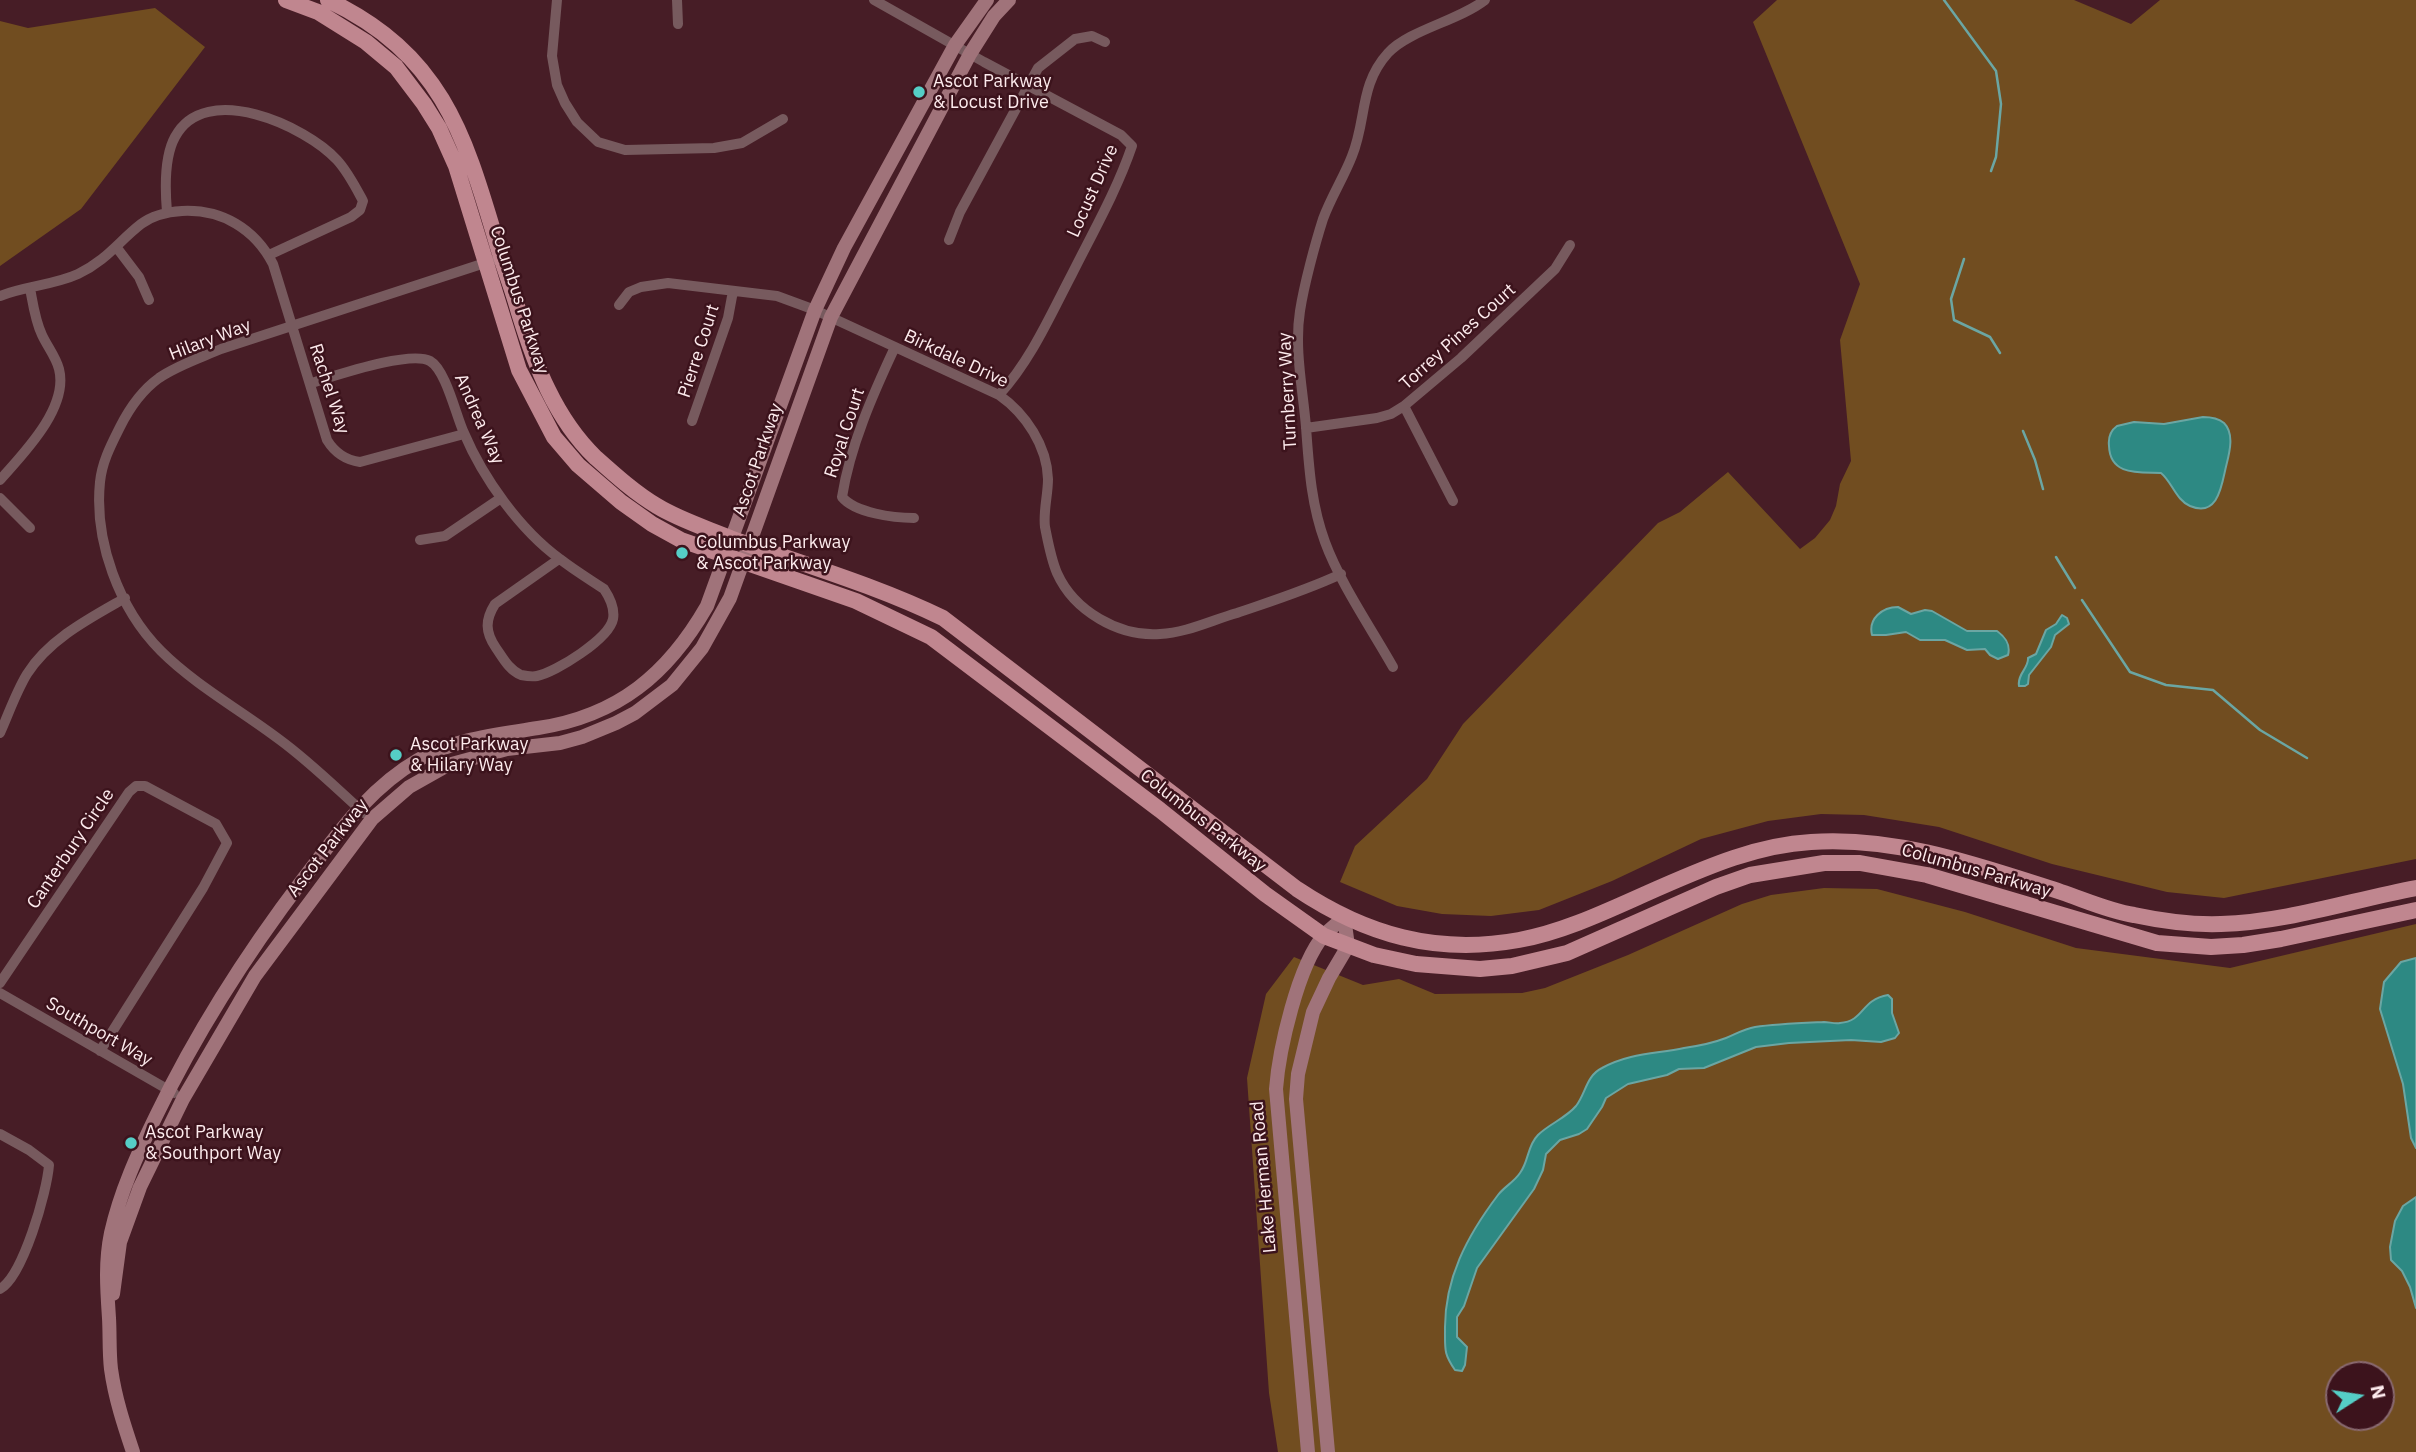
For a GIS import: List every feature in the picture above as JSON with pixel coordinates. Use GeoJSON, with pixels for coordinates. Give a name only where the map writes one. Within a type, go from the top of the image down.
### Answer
{"type":"FeatureCollection","features":[{"type":"Feature","properties":{"kind":"main road","name":"Columbus Parkway"},"geometry":{"type":"LineString","coordinates":[[286,0],[318,12],[366,42],[396,67],[424,104],[439,128],[456,166],[519,370],[554,437],[578,465],[621,502],[681,540],[856,601],[931,637],[1160,810],[1265,894],[1324,936],[1374,955],[1416,964],[1480,969],[1512,965],[1567,953],[1716,887],[1750,875],[1824,863],[1888,866],[1927,875],[2157,943],[2211,947],[2243,945],[2416,910]]}},
{"type":"Feature","properties":{"kind":"main road","name":"Columbus Parkway"},"geometry":{"type":"LineString","coordinates":[[328,0],[390,39],[418,65],[453,114],[478,176],[501,257],[542,379],[571,427],[594,455],[657,506],[698,526],[897,596],[943,618],[1297,889],[1344,918],[1365,927],[1426,942],[1460,945],[1519,940],[1576,923],[1749,852],[1809,842],[1882,843],[1930,853],[2131,915],[2193,924],[2270,918],[2416,888]]}},
{"type":"Feature","properties":{"kind":"main road","name":"Ascot Parkway"},"geometry":{"type":"LineString","coordinates":[[133,1452],[113,1380],[106,1274],[111,1233],[133,1166],[168,1090],[231,979],[358,807],[395,775],[442,748],[481,736],[566,723],[587,717],[624,699],[653,677],[690,636],[707,606],[726,557],[815,310],[845,248],[955,45],[987,0]]}},
{"type":"Feature","properties":{"kind":"main road","name":"Ascot Parkway"},"geometry":{"type":"LineString","coordinates":[[109,1320],[120,1242],[139,1187],[183,1099],[255,976],[372,819],[409,787],[448,765],[507,749],[560,743],[582,737],[635,713],[672,685],[702,648],[724,609],[743,561],[831,317],[970,54],[994,16],[1009,0]]}},
{"type":"Feature","properties":{"kind":"main road","name":"Lake Herman Road"},"geometry":{"type":"LineString","coordinates":[[1308,1452],[1276,1089],[1289,1018],[1305,973],[1324,936],[1344,918]]}},
{"type":"Feature","properties":{"kind":"main road"},"geometry":{"type":"LineString","coordinates":[[1328,1452],[1296,1100],[1298,1074],[1313,1012],[1348,946],[1344,918]]}},
{"type":"Feature","properties":{"kind":"street"},"geometry":{"type":"LineString","coordinates":[[557,0],[552,56],[557,85],[577,122],[598,142],[625,150],[715,148],[742,143],[783,119]]}},
{"type":"Feature","properties":{"kind":"street"},"geometry":{"type":"LineString","coordinates":[[677,0],[678,24]]}},
{"type":"Feature","properties":{"kind":"street","name":"Turnberry Way"},"geometry":{"type":"LineString","coordinates":[[1393,667],[1326,545],[1316,515],[1309,477],[1299,348],[1300,312],[1324,218],[1345,175],[1360,132],[1365,92],[1389,52],[1430,27],[1475,8],[1485,0]]}},
{"type":"Feature","properties":{"kind":"street","name":"Locust Drive"},"geometry":{"type":"LineString","coordinates":[[881,2],[970,54],[1121,135],[1132,146],[1108,202],[1037,342],[1016,377],[999,395]]}},
{"type":"Feature","properties":{"kind":"street"},"geometry":{"type":"LineString","coordinates":[[949,240],[960,212],[1038,68],[1074,39],[1092,36],[1105,42]]}},
{"type":"Feature","properties":{"kind":"street"},"geometry":{"type":"LineString","coordinates":[[0,296],[76,275],[117,248],[141,223],[167,212],[191,211],[223,216],[248,231],[269,255],[351,217],[360,210],[363,201],[351,178],[322,146],[284,124],[263,116],[225,110],[211,111],[186,124],[175,136],[169,156],[167,212]]}},
{"type":"Feature","properties":{"kind":"street","name":"Torrey Pines Court"},"geometry":{"type":"LineString","coordinates":[[1306,428],[1377,418],[1404,406],[1461,358],[1555,269],[1570,245]]}},
{"type":"Feature","properties":{"kind":"street"},"geometry":{"type":"LineString","coordinates":[[117,248],[145,287],[149,300]]}},
{"type":"Feature","properties":{"kind":"street","name":"Rachel Way"},"geometry":{"type":"LineString","coordinates":[[269,255],[281,283],[327,440],[337,453],[351,461],[360,462],[464,434]]}},
{"type":"Feature","properties":{"kind":"street","name":"Hilary Way"},"geometry":{"type":"LineString","coordinates":[[372,819],[283,742],[161,651],[145,632],[125,598],[109,562],[102,536],[100,480],[106,457],[128,412],[138,398],[158,379],[183,365],[221,349],[501,257]]}},
{"type":"Feature","properties":{"kind":"street","name":"Birkdale Drive"},"geometry":{"type":"LineString","coordinates":[[619,305],[629,292],[654,284],[668,283],[777,296],[831,317],[999,395],[1022,414],[1043,452],[1048,479],[1044,523],[1058,575],[1071,595],[1108,625],[1144,635],[1163,634],[1310,589],[1341,574]]}},
{"type":"Feature","properties":{"kind":"street"},"geometry":{"type":"LineString","coordinates":[[0,481],[35,440],[47,421],[60,383],[58,364],[37,321],[30,288]]}},
{"type":"Feature","properties":{"kind":"street","name":"Pierre Court"},"geometry":{"type":"LineString","coordinates":[[692,421],[726,324],[733,291]]}},
{"type":"Feature","properties":{"kind":"street","name":"Royal Court"},"geometry":{"type":"LineString","coordinates":[[895,347],[873,394],[842,497],[846,503],[881,515],[914,518]]}},
{"type":"Feature","properties":{"kind":"street","name":"Andrea Way"},"geometry":{"type":"LineString","coordinates":[[311,383],[396,360],[415,358],[430,361],[440,372],[464,434],[501,498],[537,539],[559,559],[604,589],[612,605],[613,620],[603,636],[556,668],[533,677],[522,675],[510,668],[489,638],[486,630],[489,613],[495,604],[559,559]]}},
{"type":"Feature","properties":{"kind":"street"},"geometry":{"type":"LineString","coordinates":[[1404,406],[1453,501]]}},
{"type":"Feature","properties":{"kind":"street"},"geometry":{"type":"LineString","coordinates":[[0,498],[30,528]]}},
{"type":"Feature","properties":{"kind":"street"},"geometry":{"type":"LineString","coordinates":[[420,540],[445,536],[501,498]]}},
{"type":"Feature","properties":{"kind":"street"},"geometry":{"type":"LineString","coordinates":[[0,733],[18,692],[35,663],[51,646],[80,624],[125,598]]}},
{"type":"Feature","properties":{"kind":"street","name":"Canterbury Circle"},"geometry":{"type":"LineString","coordinates":[[0,983],[129,792],[136,786],[145,786],[216,824],[227,843],[203,888],[100,1051]]}},
{"type":"Feature","properties":{"kind":"street","name":"Southport Way"},"geometry":{"type":"LineString","coordinates":[[0,993],[183,1099]]}},
{"type":"Feature","properties":{"kind":"street"},"geometry":{"type":"LineString","coordinates":[[0,1134],[49,1165],[27,1247],[19,1267],[7,1285],[0,1289]]}},
{"type":"Feature","properties":{"kind":"shaded area"},"geometry":{"type":"Polygon","coordinates":[[[1777,0],[2074,0],[2131,24],[2160,0],[2416,0],[2416,859],[2224,898],[2167,892],[2052,864],[1939,827],[1864,815],[1821,814],[1768,821],[1701,839],[1612,881],[1539,910],[1491,916],[1442,914],[1397,906],[1340,882],[1355,846],[1427,779],[1463,724],[1658,523],[1680,512],[1728,472],[1800,549],[1815,538],[1830,520],[1840,484],[1851,461],[1840,340],[1860,284],[1753,22],[1777,0]]]}},
{"type":"Feature","properties":{"kind":"shaded area"},"geometry":{"type":"Polygon","coordinates":[[[155,8],[205,47],[81,209],[0,266],[0,21],[28,28],[155,8]]]}},
{"type":"Feature","properties":{"kind":"shaded area"},"geometry":{"type":"Polygon","coordinates":[[[1824,888],[1877,889],[1965,912],[2076,948],[2230,968],[2416,924],[2416,1452],[1278,1452],[1269,1393],[1247,1078],[1266,994],[1294,957],[1363,985],[1399,979],[1435,994],[1522,993],[1545,988],[1628,955],[1742,904],[1771,895],[1824,888]]]}},
{"type":"Feature","properties":{"kind":"water"},"geometry":{"type":"Polygon","coordinates":[[[2203,417],[2224,423],[2230,434],[2222,486],[2216,500],[2206,508],[2185,503],[2161,473],[2135,472],[2114,463],[2109,437],[2117,426],[2134,422],[2164,424],[2203,417]]]}},
{"type":"Feature","properties":{"kind":"water"},"geometry":{"type":"Polygon","coordinates":[[[1898,607],[1911,614],[1932,611],[1967,631],[1997,631],[2007,641],[2008,655],[1998,659],[1985,649],[1967,650],[1945,640],[1920,640],[1906,632],[1872,635],[1874,619],[1887,609],[1898,607]]]}},
{"type":"Feature","properties":{"kind":"water"},"geometry":{"type":"Polygon","coordinates":[[[2062,615],[2067,618],[2069,624],[2055,635],[2051,647],[2029,675],[2028,684],[2019,686],[2028,658],[2036,654],[2046,630],[2056,624],[2062,615]]]}},
{"type":"Feature","properties":{"kind":"water"},"geometry":{"type":"Polygon","coordinates":[[[2416,958],[2416,1148],[2411,1138],[2403,1084],[2380,1009],[2384,982],[2401,962],[2416,958]]]}},
{"type":"Feature","properties":{"kind":"water"},"geometry":{"type":"Polygon","coordinates":[[[1888,995],[1892,999],[1892,1013],[1899,1033],[1895,1038],[1881,1042],[1851,1040],[1756,1047],[1704,1068],[1679,1069],[1667,1075],[1628,1084],[1606,1098],[1587,1129],[1560,1140],[1546,1154],[1543,1170],[1534,1189],[1477,1268],[1464,1306],[1457,1317],[1457,1337],[1467,1347],[1462,1371],[1455,1370],[1446,1352],[1446,1312],[1453,1276],[1467,1242],[1498,1195],[1520,1173],[1534,1139],[1576,1106],[1589,1080],[1597,1071],[1623,1059],[1711,1043],[1755,1027],[1848,1021],[1859,1015],[1872,1001],[1888,995]]]}},
{"type":"Feature","properties":{"kind":"water"},"geometry":{"type":"Polygon","coordinates":[[[2416,1197],[2416,1308],[2402,1271],[2391,1260],[2390,1247],[2395,1221],[2403,1206],[2416,1197]]]}},
{"type":"Feature","properties":{"kind":"waterway"},"geometry":{"type":"LineString","coordinates":[[1944,0],[1996,71],[2001,104],[1996,157],[1991,171]]}},
{"type":"Feature","properties":{"kind":"waterway"},"geometry":{"type":"LineString","coordinates":[[1964,259],[1951,299],[1954,320],[1990,337],[2000,353]]}},
{"type":"Feature","properties":{"kind":"waterway"},"geometry":{"type":"LineString","coordinates":[[2023,431],[2043,489]]}},
{"type":"Feature","properties":{"kind":"waterway"},"geometry":{"type":"LineString","coordinates":[[2056,557],[2075,588]]}},
{"type":"Feature","properties":{"kind":"waterway"},"geometry":{"type":"LineString","coordinates":[[2082,600],[2130,672],[2166,685],[2213,690],[2260,730],[2307,758]]}},
{"type":"Feature","properties":{"kind":"place","name":"Ascot Parkway & Locust Drive"},"geometry":{"type":"Point","coordinates":[919,92]}},
{"type":"Feature","properties":{"kind":"place","name":"Columbus Parkway & Ascot Parkway"},"geometry":{"type":"Point","coordinates":[682,553]}},
{"type":"Feature","properties":{"kind":"place","name":"Ascot Parkway & Hilary Way"},"geometry":{"type":"Point","coordinates":[396,755]}},
{"type":"Feature","properties":{"kind":"place","name":"Ascot Parkway & Southport Way"},"geometry":{"type":"Point","coordinates":[131,1143]}}]}
